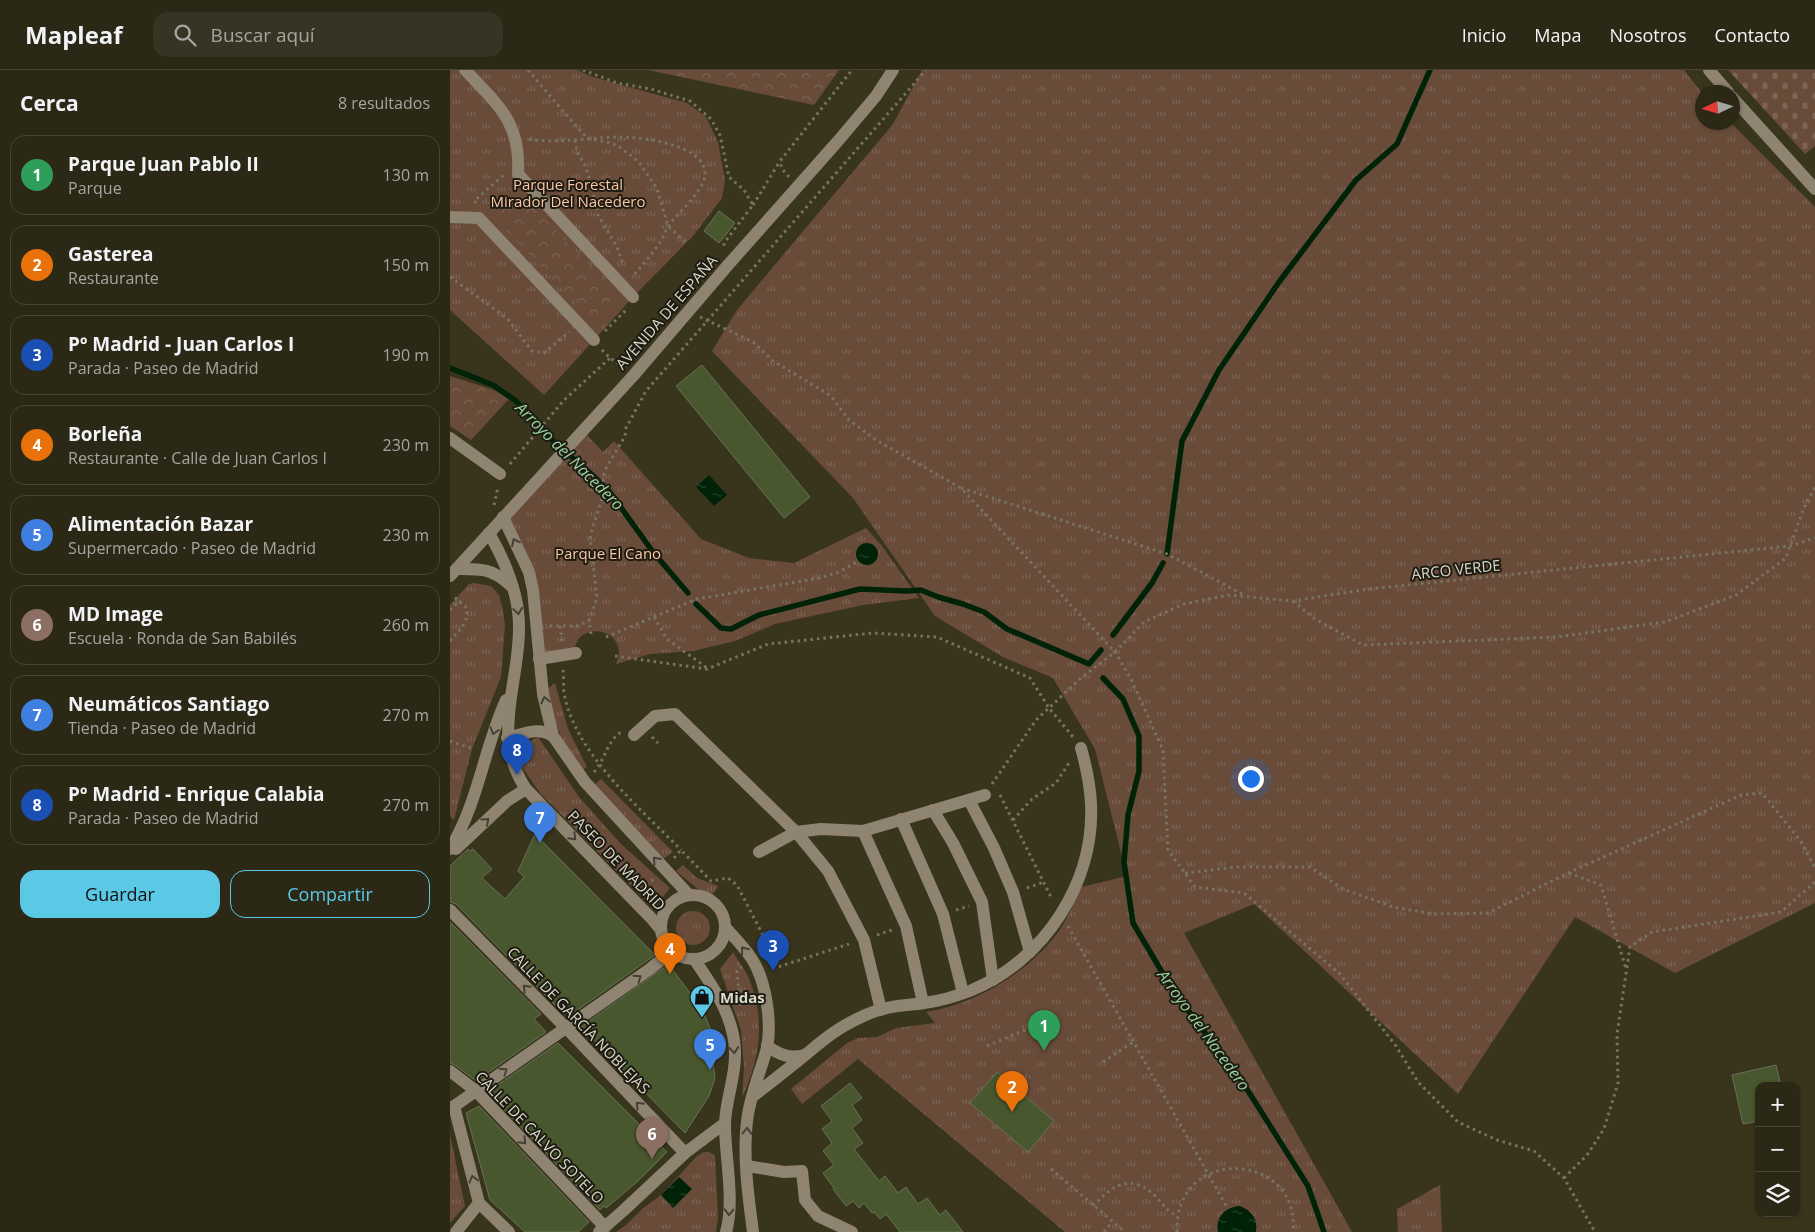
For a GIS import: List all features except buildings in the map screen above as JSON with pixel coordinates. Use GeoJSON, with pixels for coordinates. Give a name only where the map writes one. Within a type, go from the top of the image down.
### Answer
{"type":"FeatureCollection","features":[{"type":"Feature","properties":{"kind":"street"},"geometry":{"type":"LineString","coordinates":[[465,70],[504,111],[516,137],[519,174],[631,302]]}},
{"type":"Feature","properties":{"kind":"street","name":"AVENIDA DE ESPAÑA"},"geometry":{"type":"LineString","coordinates":[[453,573],[571,443],[630,372],[689,310],[838,141],[876,96],[893,70]]}},
{"type":"Feature","properties":{"kind":"street"},"geometry":{"type":"LineString","coordinates":[[876,96],[901,70]]}},
{"type":"Feature","properties":{"kind":"street"},"geometry":{"type":"LineString","coordinates":[[1709,70],[1722,85]]}},
{"type":"Feature","properties":{"kind":"street"},"geometry":{"type":"LineString","coordinates":[[1740,106],[1815,189]]}},
{"type":"Feature","properties":{"kind":"street"},"geometry":{"type":"LineString","coordinates":[[450,217],[479,218],[578,324],[598,337]]}},
{"type":"Feature","properties":{"kind":"street"},"geometry":{"type":"LineString","coordinates":[[450,438],[500,474]]}},
{"type":"Feature","properties":{"kind":"street","name":"PASEO DE MADRID"},"geometry":{"type":"LineString","coordinates":[[503,518],[529,572],[533,590],[543,694],[554,736],[585,782],[689,895]]}},
{"type":"Feature","properties":{"kind":"street","name":"PASEO DE MADRID"},"geometry":{"type":"LineString","coordinates":[[489,533],[508,573],[520,625],[507,738],[516,774],[526,789],[661,930]]}},
{"type":"Feature","properties":{"kind":"street","name":"AVENIDA DE ESPAÑA"},"geometry":{"type":"LineString","coordinates":[[453,573],[478,569],[492,571],[501,576],[512,587]]}},
{"type":"Feature","properties":{"kind":"street"},"geometry":{"type":"LineString","coordinates":[[539,659],[576,653]]}},
{"type":"Feature","properties":{"kind":"street"},"geometry":{"type":"LineString","coordinates":[[450,850],[458,836],[473,799],[498,719],[513,686]]}},
{"type":"Feature","properties":{"kind":"street"},"geometry":{"type":"LineString","coordinates":[[638,731],[655,716],[675,714],[796,832],[828,871],[864,940],[881,1010]]}},
{"type":"Feature","properties":{"kind":"street"},"geometry":{"type":"LineString","coordinates":[[507,738],[537,730],[554,736]]}},
{"type":"Feature","properties":{"kind":"street"},"geometry":{"type":"LineString","coordinates":[[752,1097],[828,1035],[853,1021],[881,1010],[923,1004],[963,993],[993,980],[1013,967],[1030,952],[1060,916],[1074,890],[1084,862],[1090,834],[1091,805],[1088,776],[1082,751]]}},
{"type":"Feature","properties":{"kind":"street"},"geometry":{"type":"LineString","coordinates":[[450,854],[507,801],[526,789]]}},
{"type":"Feature","properties":{"kind":"street"},"geometry":{"type":"LineString","coordinates":[[760,852],[796,832],[821,829],[863,831],[985,795]]}},
{"type":"Feature","properties":{"kind":"street"},"geometry":{"type":"LineString","coordinates":[[968,800],[994,848],[1013,892],[1030,952]]}},
{"type":"Feature","properties":{"kind":"street"},"geometry":{"type":"LineString","coordinates":[[934,810],[953,842],[982,902],[993,980]]}},
{"type":"Feature","properties":{"kind":"street"},"geometry":{"type":"LineString","coordinates":[[901,819],[943,914],[963,993]]}},
{"type":"Feature","properties":{"kind":"street"},"geometry":{"type":"LineString","coordinates":[[863,831],[906,926],[923,1004]]}},
{"type":"Feature","properties":{"kind":"street"},"geometry":{"type":"LineString","coordinates":[[689,895],[700,895],[713,902],[723,915],[725,927],[723,939],[716,949],[706,956],[694,959],[682,957],[672,951],[664,942],[661,930],[662,918],[668,906],[678,898],[689,895]]}},
{"type":"Feature","properties":{"kind":"street","name":"CALLE DE GARCÍA NOBLEJAS"},"geometry":{"type":"LineString","coordinates":[[450,910],[566,1028],[684,1153]]}},
{"type":"Feature","properties":{"kind":"street"},"geometry":{"type":"LineString","coordinates":[[725,927],[752,960],[759,976],[767,1005],[767,1046],[748,1114],[746,1166],[753,1232]]}},
{"type":"Feature","properties":{"kind":"street"},"geometry":{"type":"LineString","coordinates":[[509,1232],[479,1203],[452,1108],[650,970],[672,951]]}},
{"type":"Feature","properties":{"kind":"street"},"geometry":{"type":"LineString","coordinates":[[694,959],[717,992],[727,1016],[735,1056],[725,1123],[729,1203],[726,1232]]}},
{"type":"Feature","properties":{"kind":"street"},"geometry":{"type":"LineString","coordinates":[[767,1046],[784,1056],[795,1058],[805,1055]]}},
{"type":"Feature","properties":{"kind":"street","name":"CALLE DE CALVO SOTELO"},"geometry":{"type":"LineString","coordinates":[[450,1071],[476,1091],[602,1230]]}},
{"type":"Feature","properties":{"kind":"street"},"geometry":{"type":"LineString","coordinates":[[602,1230],[684,1153],[725,1123]]}},
{"type":"Feature","properties":{"kind":"street"},"geometry":{"type":"LineString","coordinates":[[746,1166],[784,1172],[802,1171],[805,1200],[818,1216],[852,1232]]}},
{"type":"Feature","properties":{"kind":"street"},"geometry":{"type":"LineString","coordinates":[[456,1232],[479,1203]]}},
{"type":"Feature","properties":{"kind":"path"},"geometry":{"type":"LineString","coordinates":[[528,70],[587,138],[611,143],[639,162],[657,189],[668,226],[686,243]]}},
{"type":"Feature","properties":{"kind":"path"},"geometry":{"type":"LineString","coordinates":[[583,70],[617,83],[651,89],[690,101],[711,119],[720,135],[729,177],[744,190],[753,205]]}},
{"type":"Feature","properties":{"kind":"path"},"geometry":{"type":"LineString","coordinates":[[724,254],[724,243],[753,205],[780,162],[852,70]]}},
{"type":"Feature","properties":{"kind":"path"},"geometry":{"type":"LineString","coordinates":[[591,634],[589,621],[597,598],[590,536],[602,502],[604,472],[625,436],[626,428],[646,391],[926,70]]}},
{"type":"Feature","properties":{"kind":"path"},"geometry":{"type":"LineString","coordinates":[[516,137],[549,141],[587,138],[630,138],[657,142],[689,151],[701,160],[705,174],[700,187],[668,226],[655,249],[633,276]]}},
{"type":"Feature","properties":{"kind":"path"},"geometry":{"type":"LineString","coordinates":[[575,140],[577,152],[585,165],[591,184],[598,215],[617,247],[623,266]]}},
{"type":"Feature","properties":{"kind":"path"},"geometry":{"type":"LineString","coordinates":[[780,162],[782,169],[798,186]]}},
{"type":"Feature","properties":{"kind":"path"},"geometry":{"type":"LineString","coordinates":[[479,218],[478,206],[474,201],[505,174],[504,166]]}},
{"type":"Feature","properties":{"kind":"path"},"geometry":{"type":"LineString","coordinates":[[625,273],[633,276],[638,282]]}},
{"type":"Feature","properties":{"kind":"path"},"geometry":{"type":"LineString","coordinates":[[450,277],[507,318],[532,352],[544,353],[578,324]]}},
{"type":"Feature","properties":{"kind":"path"},"geometry":{"type":"LineString","coordinates":[[598,337],[631,302]]}},
{"type":"Feature","properties":{"kind":"path"},"geometry":{"type":"LineString","coordinates":[[689,310],[706,322],[753,342],[773,362],[831,396],[849,420],[876,440],[961,488],[1167,554],[1247,597]]}},
{"type":"Feature","properties":{"kind":"path"},"geometry":{"type":"LineString","coordinates":[[610,358],[630,372]]}},
{"type":"Feature","properties":{"kind":"path"},"geometry":{"type":"LineString","coordinates":[[610,358],[630,372]]}},
{"type":"Feature","properties":{"kind":"path"},"geometry":{"type":"LineString","coordinates":[[516,457],[564,400],[610,358]]}},
{"type":"Feature","properties":{"kind":"path"},"geometry":{"type":"LineString","coordinates":[[1292,601],[1315,619],[1363,645],[1557,636],[1665,622],[1736,595],[1786,558],[1815,487]]}},
{"type":"Feature","properties":{"kind":"path"},"geometry":{"type":"LineString","coordinates":[[961,488],[1115,652],[1131,679],[1163,750],[1168,850],[1194,887],[1244,893],[1340,974],[1396,1046],[1418,1082],[1458,1122],[1497,1140],[1534,1151],[1564,1178],[1595,1232]]}},
{"type":"Feature","properties":{"kind":"path","name":"ARCO VERDE"},"geometry":{"type":"LineString","coordinates":[[985,795],[1036,720],[1048,708],[1081,678],[1115,652],[1144,622],[1184,604],[1228,595],[1292,601],[1368,589],[1790,546],[1815,538]]}},
{"type":"Feature","properties":{"kind":"path"},"geometry":{"type":"LineString","coordinates":[[606,637],[697,599],[820,578],[839,572],[858,561]]}},
{"type":"Feature","properties":{"kind":"path"},"geometry":{"type":"LineString","coordinates":[[450,640],[468,618],[467,608],[453,596]]}},
{"type":"Feature","properties":{"kind":"path"},"geometry":{"type":"LineString","coordinates":[[450,610],[459,601]]}},
{"type":"Feature","properties":{"kind":"path"},"geometry":{"type":"LineString","coordinates":[[654,617],[667,639],[707,669]]}},
{"type":"Feature","properties":{"kind":"path"},"geometry":{"type":"LineString","coordinates":[[560,626],[564,693],[574,724],[599,766],[711,881],[728,878],[737,885],[770,952]]}},
{"type":"Feature","properties":{"kind":"path"},"geometry":{"type":"LineString","coordinates":[[615,656],[707,669],[768,644],[873,633],[937,637],[1030,678],[1048,708],[1082,751],[1070,761],[1056,782],[1032,799],[1013,820]]}},
{"type":"Feature","properties":{"kind":"path"},"geometry":{"type":"LineString","coordinates":[[585,782],[599,766],[612,740],[618,734],[636,724],[638,731],[658,743]]}},
{"type":"Feature","properties":{"kind":"path"},"geometry":{"type":"LineString","coordinates":[[450,742],[477,750]]}},
{"type":"Feature","properties":{"kind":"path"},"geometry":{"type":"LineString","coordinates":[[994,782],[1060,916],[1074,935],[1228,1209]]}},
{"type":"Feature","properties":{"kind":"path"},"geometry":{"type":"LineString","coordinates":[[1185,873],[1237,867],[1310,867],[1343,889],[1393,907],[1433,914],[1488,913],[1568,873],[1741,795],[1762,793],[1800,840],[1815,868]]}},
{"type":"Feature","properties":{"kind":"path"},"geometry":{"type":"LineString","coordinates":[[633,899],[665,870],[681,850]]}},
{"type":"Feature","properties":{"kind":"path"},"geometry":{"type":"LineString","coordinates":[[1568,873],[1602,885],[1627,972]]}},
{"type":"Feature","properties":{"kind":"path"},"geometry":{"type":"LineString","coordinates":[[1564,1178],[1587,1155],[1604,1129],[1618,1083],[1617,1034],[1630,947],[1652,932],[1781,912],[1815,882]]}},
{"type":"Feature","properties":{"kind":"path"},"geometry":{"type":"LineString","coordinates":[[987,1046],[1037,1025]]}},
{"type":"Feature","properties":{"kind":"path"},"geometry":{"type":"LineString","coordinates":[[1103,1062],[1133,1042]]}},
{"type":"Feature","properties":{"kind":"path"},"geometry":{"type":"LineString","coordinates":[[1177,1232],[1177,1216],[1187,1192],[1196,1182],[1208,1174],[1220,1169],[1234,1167],[1248,1168],[1260,1173],[1272,1180],[1282,1190],[1292,1216],[1293,1232]]}},
{"type":"Feature","properties":{"kind":"path"},"geometry":{"type":"LineString","coordinates":[[1051,1169],[1124,1232]]}},
{"type":"Feature","properties":{"kind":"path"},"geometry":{"type":"LineString","coordinates":[[1094,1206],[1117,1185],[1132,1183],[1145,1188],[1158,1198],[1166,1210],[1177,1216]]}},
{"type":"Feature","properties":{"kind":"path"},"geometry":{"type":"LineString","coordinates":[[1104,1232],[1112,1222]]}},
{"type":"Feature","properties":{"kind":"green space","name":"Parque Forestal Mirador Del Nacedero"},"geometry":{"type":"Polygon","coordinates":[[[450,70],[577,70],[593,77],[687,103],[706,117],[718,142],[725,180],[722,198],[693,236],[633,297],[544,395],[450,310],[450,70]]]}},
{"type":"Feature","properties":{"kind":"green space"},"geometry":{"type":"Polygon","coordinates":[[[648,70],[839,70],[814,105],[648,70]]]}},
{"type":"Feature","properties":{"kind":"green space"},"geometry":{"type":"Polygon","coordinates":[[[922,70],[1684,70],[1696,85],[1695,130],[1738,130],[1815,207],[1815,903],[1675,973],[1575,917],[1458,1094],[1254,904],[1184,933],[1352,1232],[1065,1232],[858,1059],[802,1104],[791,1089],[847,1043],[858,1038],[877,1037],[896,1028],[935,1023],[926,1012],[964,1002],[983,993],[1019,971],[1035,958],[1061,928],[1082,887],[1127,876],[1095,749],[1053,678],[1003,657],[935,616],[853,498],[712,351],[737,310],[893,124],[922,70]]]}},
{"type":"Feature","properties":{"kind":"green space"},"geometry":{"type":"Polygon","coordinates":[[[1728,70],[1815,70],[1815,146],[1805,154],[1728,70]]]}},
{"type":"Feature","properties":{"kind":"green space"},"geometry":{"type":"Polygon","coordinates":[[[511,185],[622,299],[597,325],[486,210],[511,185]]]}},
{"type":"Feature","properties":{"kind":"green space"},"geometry":{"type":"Polygon","coordinates":[[[450,376],[494,390],[509,399],[471,440],[450,426],[450,376]]]}},
{"type":"Feature","properties":{"kind":"green space","name":"Parque El Cano"},"geometry":{"type":"Polygon","coordinates":[[[585,433],[603,452],[614,441],[701,539],[749,558],[794,563],[866,528],[882,546],[919,598],[863,605],[775,624],[735,641],[693,651],[650,654],[616,664],[619,653],[615,640],[605,633],[598,632],[586,633],[580,637],[573,652],[542,656],[537,588],[508,518],[585,433]]]}},
{"type":"Feature","properties":{"kind":"green space"},"geometry":{"type":"Polygon","coordinates":[[[469,584],[491,586],[499,595],[505,625],[501,677],[472,749],[454,820],[450,816],[450,605],[469,584]]]}},
{"type":"Feature","properties":{"kind":"green space"},"geometry":{"type":"Polygon","coordinates":[[[555,683],[568,729],[587,767],[581,771],[561,737],[556,724],[547,689],[555,683]]]}},
{"type":"Feature","properties":{"kind":"green space"},"geometry":{"type":"Polygon","coordinates":[[[538,737],[579,797],[621,844],[670,888],[654,909],[540,793],[522,767],[519,748],[538,737]]]}},
{"type":"Feature","properties":{"kind":"green space"},"geometry":{"type":"Polygon","coordinates":[[[450,752],[457,754],[450,780],[450,752]]]}},
{"type":"Feature","properties":{"kind":"green space"},"geometry":{"type":"Polygon","coordinates":[[[601,779],[673,852],[663,859],[594,785],[601,779]]]}},
{"type":"Feature","properties":{"kind":"green space"},"geometry":{"type":"Polygon","coordinates":[[[683,865],[697,878],[718,886],[713,894],[698,889],[676,871],[683,865]]]}},
{"type":"Feature","properties":{"kind":"green space"},"geometry":{"type":"Polygon","coordinates":[[[693,911],[700,912],[705,916],[709,921],[709,935],[705,940],[700,944],[693,945],[686,944],[681,940],[677,935],[676,928],[677,921],[681,916],[686,912],[693,911]]]}},
{"type":"Feature","properties":{"kind":"green space"},"geometry":{"type":"Polygon","coordinates":[[[733,952],[749,979],[758,1009],[759,1024],[757,1054],[742,1098],[744,1067],[741,1030],[720,969],[733,952]]]}},
{"type":"Feature","properties":{"kind":"green space"},"geometry":{"type":"Polygon","coordinates":[[[450,1135],[465,1206],[450,1223],[450,1135]]]}},
{"type":"Feature","properties":{"kind":"green space"},"geometry":{"type":"Polygon","coordinates":[[[704,1152],[715,1155],[718,1217],[716,1232],[616,1232],[661,1195],[697,1156],[704,1152]]]}},
{"type":"Feature","properties":{"kind":"green space"},"geometry":{"type":"Polygon","coordinates":[[[1440,1185],[1442,1232],[1398,1232],[1397,1209],[1440,1185]]]}},
{"type":"Feature","properties":{"kind":"water"},"geometry":{"type":"Polygon","coordinates":[[[709,475],[727,495],[714,506],[696,487],[709,475]]]}},
{"type":"Feature","properties":{"kind":"water"},"geometry":{"type":"Polygon","coordinates":[[[867,543],[875,546],[878,554],[875,562],[867,565],[859,562],[856,554],[859,546],[867,543]]]}},
{"type":"Feature","properties":{"kind":"water"},"geometry":{"type":"Polygon","coordinates":[[[679,1177],[692,1189],[673,1208],[661,1195],[679,1177]]]}},
{"type":"Feature","properties":{"kind":"water"},"geometry":{"type":"Polygon","coordinates":[[[1240,1206],[1248,1210],[1255,1219],[1256,1232],[1218,1232],[1218,1222],[1222,1214],[1230,1208],[1240,1206]]]}},
{"type":"Feature","properties":{"kind":"waterway"},"geometry":{"type":"LineString","coordinates":[[1167,554],[1182,441],[1219,370],[1279,282],[1356,180],[1397,144],[1430,70]]}},
{"type":"Feature","properties":{"kind":"waterway","name":"Arroyo del Nacedero"},"geometry":{"type":"LineString","coordinates":[[450,368],[493,385],[516,401],[553,441],[609,491],[653,552],[688,593]]}},
{"type":"Feature","properties":{"kind":"waterway"},"geometry":{"type":"LineString","coordinates":[[1113,635],[1152,583],[1163,563]]}},
{"type":"Feature","properties":{"kind":"waterway","name":"Arroyo del Nacedero"},"geometry":{"type":"LineString","coordinates":[[696,604],[721,628],[731,629],[759,615],[860,589],[921,590],[984,612],[1007,629],[1089,664],[1101,650]]}},
{"type":"Feature","properties":{"kind":"waterway","name":"Arroyo del Nacedero"},"geometry":{"type":"LineString","coordinates":[[1103,678],[1123,699],[1139,736],[1139,771],[1128,815],[1124,862],[1133,923],[1172,989],[1245,1086],[1308,1186],[1324,1232]]}},
{"type":"Feature","properties":{"kind":"place","name":"Pº Madrid - Enrique Calabia"},"geometry":{"type":"Point","coordinates":[517,775]}},
{"type":"Feature","properties":{"kind":"place","name":"Neumáticos Santiago"},"geometry":{"type":"Point","coordinates":[540,843]}},
{"type":"Feature","properties":{"kind":"place","name":"Pº Madrid - Juan Carlos I"},"geometry":{"type":"Point","coordinates":[773,971]}},
{"type":"Feature","properties":{"kind":"place","name":"Borleña"},"geometry":{"type":"Point","coordinates":[670,974]}},
{"type":"Feature","properties":{"kind":"place","name":"Midas"},"geometry":{"type":"Point","coordinates":[702,1018]}},
{"type":"Feature","properties":{"kind":"place","name":"Parque Juan Pablo II"},"geometry":{"type":"Point","coordinates":[1044,1051]}},
{"type":"Feature","properties":{"kind":"place","name":"Alimentación Bazar"},"geometry":{"type":"Point","coordinates":[710,1070]}},
{"type":"Feature","properties":{"kind":"place","name":"Gasterea"},"geometry":{"type":"Point","coordinates":[1012,1112]}},
{"type":"Feature","properties":{"kind":"place","name":"MD Image"},"geometry":{"type":"Point","coordinates":[652,1159]}}]}
